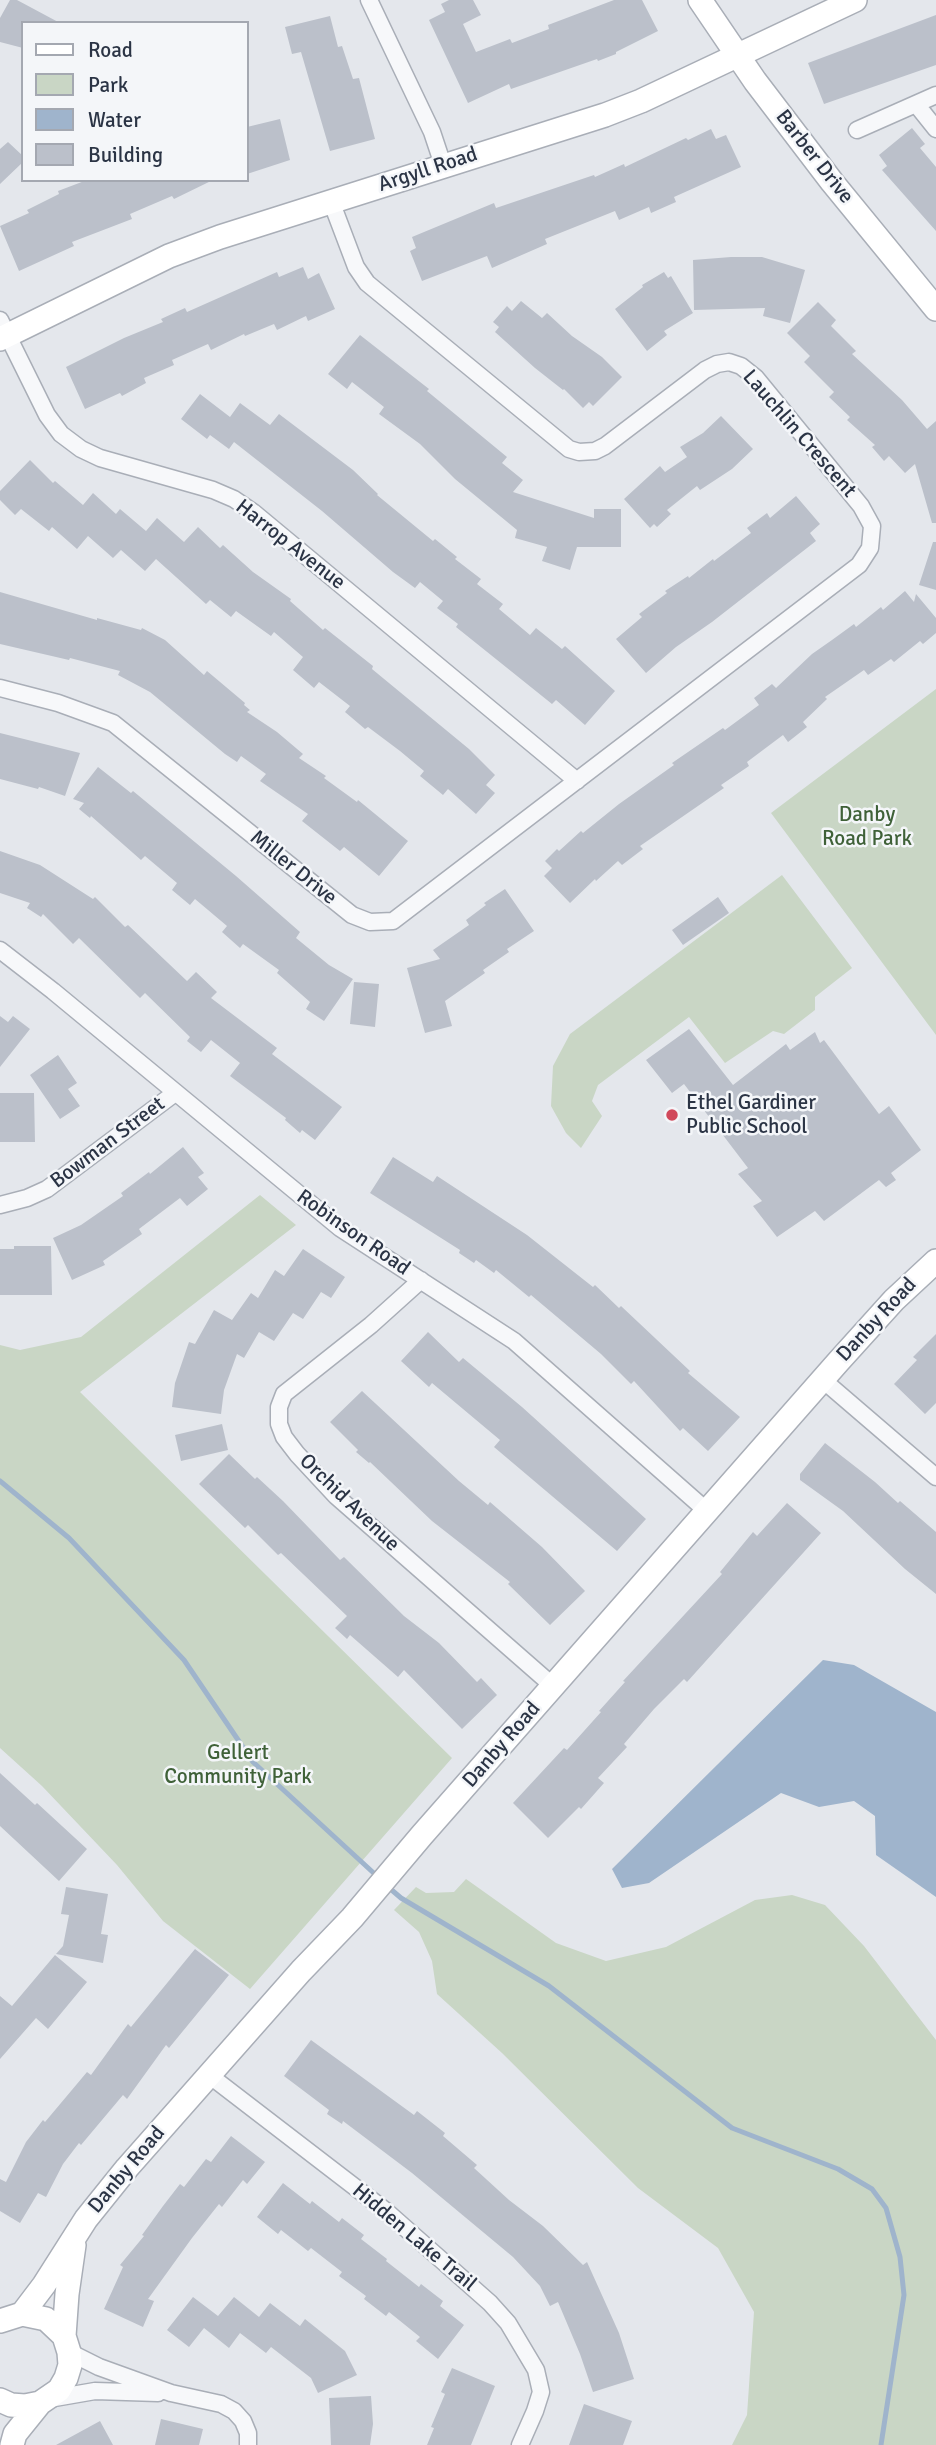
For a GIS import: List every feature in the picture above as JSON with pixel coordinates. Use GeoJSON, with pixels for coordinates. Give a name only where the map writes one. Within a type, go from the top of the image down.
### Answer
{"type":"FeatureCollection","features":[{"type":"Feature","properties":{"kind":"street"},"geometry":{"type":"LineString","coordinates":[[369,0],[432,131],[443,165]]}},
{"type":"Feature","properties":{"kind":"street","name":"Barber Drive"},"geometry":{"type":"LineString","coordinates":[[700,0],[738,56],[832,182],[936,309]]}},
{"type":"Feature","properties":{"kind":"street","name":"Argyll Road"},"geometry":{"type":"LineString","coordinates":[[3,332],[169,256],[331,201],[605,115],[669,89],[855,0]]}},
{"type":"Feature","properties":{"kind":"street"},"geometry":{"type":"LineString","coordinates":[[857,130],[936,95]]}},
{"type":"Feature","properties":{"kind":"street"},"geometry":{"type":"LineString","coordinates":[[916,104],[936,129]]}},
{"type":"Feature","properties":{"kind":"street","name":"Lauchlin Crescent"},"geometry":{"type":"LineString","coordinates":[[331,201],[356,267],[367,283],[561,444],[579,452],[595,451],[705,370],[729,362],[741,366],[756,378],[861,506],[872,526],[870,548],[859,565],[577,781]]}},
{"type":"Feature","properties":{"kind":"street","name":"Harrop Avenue"},"geometry":{"type":"LineString","coordinates":[[3,332],[47,415],[61,433],[81,449],[100,458],[213,490],[234,499],[577,781]]}},
{"type":"Feature","properties":{"kind":"street","name":"Miller Drive"},"geometry":{"type":"LineString","coordinates":[[0,688],[113,723],[352,915],[370,922],[393,921],[577,781]]}},
{"type":"Feature","properties":{"kind":"street","name":"Robinson Road"},"geometry":{"type":"LineString","coordinates":[[0,950],[340,1228],[514,1341],[708,1512]]}},
{"type":"Feature","properties":{"kind":"street","name":"Bowman Street"},"geometry":{"type":"LineString","coordinates":[[0,1205],[47,1189],[175,1093]]}},
{"type":"Feature","properties":{"kind":"street","name":"Danby Road"},"geometry":{"type":"LineString","coordinates":[[11,2317],[44,2285],[101,2198],[301,1971],[400,1864],[422,1835],[894,1300],[936,1261]]}},
{"type":"Feature","properties":{"kind":"street","name":"Orchid Avenue"},"geometry":{"type":"LineString","coordinates":[[421,1280],[371,1325],[284,1394],[279,1407],[279,1424],[284,1437],[297,1454],[336,1496],[553,1686]]}},
{"type":"Feature","properties":{"kind":"street"},"geometry":{"type":"LineString","coordinates":[[823,1380],[936,1477]]}},
{"type":"Feature","properties":{"kind":"street","name":"Hidden Lake Trail"},"geometry":{"type":"LineString","coordinates":[[209,2075],[386,2211],[490,2303],[508,2323],[536,2370],[541,2392],[520,2445]]}},
{"type":"Feature","properties":{"kind":"street","name":"Danby Road"},"geometry":{"type":"LineString","coordinates":[[45,2401],[59,2390],[70,2365],[66,2344],[67,2294],[76,2235]]}},
{"type":"Feature","properties":{"kind":"street"},"geometry":{"type":"LineString","coordinates":[[11,2317],[46,2319],[66,2344],[99,2367],[171,2393],[221,2404],[234,2411],[243,2421],[248,2433],[248,2445]]}},
{"type":"Feature","properties":{"kind":"street"},"geometry":{"type":"LineString","coordinates":[[0,2400],[25,2406],[95,2391],[171,2393]]}},
{"type":"Feature","properties":{"kind":"street"},"geometry":{"type":"LineString","coordinates":[[12,2445],[15,2434],[45,2401]]}},
{"type":"Feature","properties":{"kind":"green space","name":"Danby Road Park"},"geometry":{"type":"Polygon","coordinates":[[[936,689],[936,1035],[771,813],[936,689]]]}},
{"type":"Feature","properties":{"kind":"green space"},"geometry":{"type":"Polygon","coordinates":[[[782,875],[852,968],[815,997],[815,1010],[784,1034],[773,1031],[725,1063],[689,1017],[598,1085],[592,1101],[602,1116],[581,1148],[566,1133],[551,1106],[553,1066],[570,1034],[782,875]]]}},
{"type":"Feature","properties":{"kind":"green space","name":"Gellert Community Park"},"geometry":{"type":"Polygon","coordinates":[[[260,1195],[296,1225],[80,1392],[452,1758],[250,1989],[163,1921],[117,1865],[42,1786],[0,1748],[0,1345],[20,1350],[81,1337],[260,1195]]]}},
{"type":"Feature","properties":{"kind":"green space"},"geometry":{"type":"Polygon","coordinates":[[[466,1879],[556,1943],[606,1961],[666,1947],[755,1900],[792,1895],[825,1905],[864,1946],[936,2040],[936,2445],[732,2445],[747,2415],[754,2312],[718,2248],[638,2188],[502,2053],[437,1994],[432,1961],[419,1932],[394,1910],[416,1887],[426,1893],[454,1892],[466,1879]]]}},
{"type":"Feature","properties":{"kind":"water"},"geometry":{"type":"Polygon","coordinates":[[[823,1660],[854,1665],[936,1712],[936,1897],[876,1855],[875,1816],[854,1801],[819,1807],[781,1793],[649,1883],[622,1888],[612,1869],[823,1660]]]}},
{"type":"Feature","properties":{"kind":"building"},"geometry":{"type":"Polygon","coordinates":[[[10,0],[17,0],[56,21],[21,21],[21,47],[0,42],[0,18],[10,0]]]}},
{"type":"Feature","properties":{"kind":"building"},"geometry":{"type":"Polygon","coordinates":[[[449,0],[473,0],[481,15],[463,24],[476,52],[510,39],[512,43],[549,29],[548,25],[614,0],[642,0],[658,31],[598,61],[597,59],[511,89],[509,84],[468,103],[429,20],[445,12],[441,4],[449,0]]]}},
{"type":"Feature","properties":{"kind":"building"},"geometry":{"type":"Polygon","coordinates":[[[936,15],[936,65],[824,104],[808,63],[936,15]]]}},
{"type":"Feature","properties":{"kind":"building"},"geometry":{"type":"Polygon","coordinates":[[[330,16],[338,47],[342,46],[353,79],[359,78],[375,139],[330,151],[301,52],[292,54],[285,27],[330,16]]]}},
{"type":"Feature","properties":{"kind":"building"},"geometry":{"type":"Polygon","coordinates":[[[280,119],[290,160],[248,174],[248,127],[280,119]]]}},
{"type":"Feature","properties":{"kind":"building"},"geometry":{"type":"Polygon","coordinates":[[[912,128],[925,144],[920,148],[936,167],[936,231],[882,170],[887,166],[879,155],[912,128]]]}},
{"type":"Feature","properties":{"kind":"building"},"geometry":{"type":"Polygon","coordinates":[[[711,129],[716,139],[726,135],[741,167],[674,197],[676,202],[651,213],[649,207],[619,220],[615,211],[545,239],[547,244],[492,268],[487,256],[422,281],[410,251],[416,248],[412,237],[494,203],[496,208],[594,175],[595,177],[624,164],[625,167],[711,129]]]}},
{"type":"Feature","properties":{"kind":"building"},"geometry":{"type":"Polygon","coordinates":[[[8,142],[21,154],[21,164],[0,184],[0,149],[8,142]]]}},
{"type":"Feature","properties":{"kind":"building"},"geometry":{"type":"Polygon","coordinates":[[[82,182],[209,182],[174,199],[172,196],[130,214],[132,219],[72,242],[74,246],[19,271],[0,226],[29,213],[27,210],[59,194],[58,191],[82,182]]]}},
{"type":"Feature","properties":{"kind":"building"},"geometry":{"type":"Polygon","coordinates":[[[762,257],[805,270],[790,323],[763,316],[765,308],[694,310],[693,260],[762,257]]]}},
{"type":"Feature","properties":{"kind":"building"},"geometry":{"type":"Polygon","coordinates":[[[303,267],[308,279],[319,273],[335,309],[308,321],[306,316],[277,330],[274,324],[245,336],[244,334],[211,350],[208,344],[172,360],[174,365],[144,378],[146,383],[122,396],[120,393],[85,409],[66,367],[163,322],[161,319],[185,308],[187,312],[277,272],[279,277],[303,267]]]}},
{"type":"Feature","properties":{"kind":"building"},"geometry":{"type":"Polygon","coordinates":[[[664,272],[668,278],[671,276],[693,313],[664,331],[667,335],[647,351],[615,309],[643,287],[642,285],[664,272]]]}},
{"type":"Feature","properties":{"kind":"building"},"geometry":{"type":"Polygon","coordinates":[[[521,301],[542,318],[547,313],[572,336],[602,357],[622,377],[593,406],[589,402],[583,408],[495,332],[499,327],[493,322],[507,306],[512,311],[521,301]]]}},
{"type":"Feature","properties":{"kind":"building"},"geometry":{"type":"Polygon","coordinates":[[[818,302],[836,320],[831,326],[856,351],[852,354],[902,400],[927,429],[936,421],[936,523],[932,523],[915,464],[905,473],[889,456],[884,461],[872,447],[875,445],[847,420],[850,417],[829,397],[834,392],[804,362],[810,356],[787,333],[818,302]]]}},
{"type":"Feature","properties":{"kind":"building"},"geometry":{"type":"Polygon","coordinates":[[[360,335],[429,389],[427,391],[507,457],[502,463],[523,480],[513,492],[594,518],[594,509],[621,509],[621,547],[577,547],[570,570],[542,561],[547,547],[515,538],[517,530],[455,479],[420,444],[379,414],[384,407],[352,382],[347,389],[328,374],[360,335]]]}},
{"type":"Feature","properties":{"kind":"building"},"geometry":{"type":"Polygon","coordinates":[[[200,394],[230,417],[240,403],[270,425],[279,414],[353,470],[377,495],[457,557],[455,559],[481,579],[477,584],[503,604],[499,609],[530,635],[536,628],[562,649],[565,646],[615,691],[585,725],[556,700],[552,704],[456,627],[458,624],[437,608],[443,601],[420,582],[415,588],[393,572],[322,511],[234,442],[229,449],[210,435],[207,439],[181,419],[200,394]]]}},
{"type":"Feature","properties":{"kind":"building"},"geometry":{"type":"Polygon","coordinates":[[[721,416],[753,449],[732,469],[700,490],[697,486],[667,510],[671,514],[657,527],[654,524],[650,528],[624,499],[660,466],[665,472],[687,457],[680,447],[703,433],[721,416]]]}},
{"type":"Feature","properties":{"kind":"building"},"geometry":{"type":"Polygon","coordinates":[[[30,460],[53,483],[55,481],[83,505],[93,493],[116,514],[120,509],[146,531],[157,518],[184,542],[198,527],[220,548],[223,545],[253,572],[291,599],[290,601],[323,630],[325,628],[373,666],[372,669],[469,749],[495,775],[486,785],[495,793],[476,814],[448,789],[443,795],[420,776],[424,771],[345,712],[350,706],[319,682],[314,688],[293,670],[303,657],[274,632],[271,636],[236,611],[231,617],[210,600],[206,604],[156,559],[145,571],[121,550],[113,558],[88,536],[77,549],[52,527],[49,531],[21,509],[15,515],[0,500],[0,491],[30,460]]]}},
{"type":"Feature","properties":{"kind":"building"},"geometry":{"type":"Polygon","coordinates":[[[796,496],[820,524],[810,533],[816,541],[676,647],[646,673],[616,639],[642,617],[639,614],[667,593],[665,591],[688,576],[689,578],[713,559],[714,561],[751,533],[747,528],[767,513],[770,518],[796,496]]]}},
{"type":"Feature","properties":{"kind":"building"},"geometry":{"type":"Polygon","coordinates":[[[933,542],[936,542],[936,590],[919,585],[933,542]]]}},
{"type":"Feature","properties":{"kind":"building"},"geometry":{"type":"Polygon","coordinates":[[[905,591],[914,602],[916,594],[936,618],[936,633],[923,644],[920,641],[894,662],[891,659],[868,675],[864,670],[825,697],[827,699],[803,722],[807,727],[788,742],[783,735],[747,762],[749,766],[721,785],[724,788],[640,846],[643,849],[622,865],[618,861],[570,903],[544,876],[552,868],[545,861],[557,849],[559,851],[581,831],[583,833],[674,765],[672,763],[759,705],[754,698],[772,684],[776,688],[812,654],[854,624],[856,627],[881,607],[883,610],[905,591]]]}},
{"type":"Feature","properties":{"kind":"building"},"geometry":{"type":"Polygon","coordinates":[[[0,592],[97,620],[141,630],[142,628],[165,640],[204,675],[207,671],[245,703],[250,710],[247,712],[303,754],[299,758],[357,802],[358,800],[408,841],[379,876],[344,847],[340,851],[302,821],[308,814],[260,781],[266,774],[241,756],[237,762],[225,754],[150,692],[118,675],[120,671],[0,644],[0,592]]]}},
{"type":"Feature","properties":{"kind":"building"},"geometry":{"type":"Polygon","coordinates":[[[0,733],[80,753],[65,796],[39,787],[38,789],[0,779],[0,733]]]}},
{"type":"Feature","properties":{"kind":"building"},"geometry":{"type":"Polygon","coordinates":[[[98,767],[131,793],[133,791],[236,876],[300,932],[296,938],[329,965],[353,979],[324,1021],[306,1009],[310,1002],[277,973],[279,970],[243,944],[240,948],[222,932],[227,926],[195,899],[190,905],[172,890],[177,883],[145,856],[141,860],[91,816],[90,818],[79,809],[84,803],[73,799],[98,767]]]}},
{"type":"Feature","properties":{"kind":"building"},"geometry":{"type":"Polygon","coordinates":[[[0,851],[40,865],[93,899],[95,897],[187,981],[196,972],[217,992],[211,998],[277,1048],[272,1054],[342,1107],[315,1140],[302,1130],[300,1133],[286,1118],[230,1076],[240,1063],[211,1040],[201,1052],[187,1041],[190,1037],[145,993],[140,998],[79,938],[73,944],[43,914],[41,917],[27,908],[30,903],[0,893],[0,851]]]}},
{"type":"Feature","properties":{"kind":"building"},"geometry":{"type":"Polygon","coordinates":[[[505,889],[534,931],[507,949],[509,952],[483,970],[485,973],[445,1001],[452,1026],[425,1033],[407,968],[440,959],[433,950],[469,925],[466,920],[486,905],[484,903],[505,889]]]}},
{"type":"Feature","properties":{"kind":"building"},"geometry":{"type":"Polygon","coordinates":[[[718,897],[729,913],[683,945],[672,930],[718,897]]]}},
{"type":"Feature","properties":{"kind":"building"},"geometry":{"type":"Polygon","coordinates":[[[354,982],[379,984],[375,1027],[350,1024],[354,982]]]}},
{"type":"Feature","properties":{"kind":"building"},"geometry":{"type":"Polygon","coordinates":[[[0,1016],[8,1022],[13,1016],[30,1029],[0,1067],[0,1016]]]}},
{"type":"Feature","properties":{"kind":"building"},"geometry":{"type":"Polygon","coordinates":[[[689,1029],[733,1085],[786,1044],[790,1050],[815,1032],[820,1043],[824,1040],[879,1114],[889,1106],[921,1150],[891,1173],[896,1180],[886,1187],[879,1180],[824,1221],[815,1211],[777,1237],[753,1206],[762,1201],[738,1174],[748,1168],[684,1084],[672,1093],[646,1060],[689,1029]]]}},
{"type":"Feature","properties":{"kind":"building"},"geometry":{"type":"Polygon","coordinates":[[[58,1055],[77,1083],[68,1089],[80,1106],[60,1119],[30,1075],[58,1055]]]}},
{"type":"Feature","properties":{"kind":"building"},"geometry":{"type":"Polygon","coordinates":[[[0,1093],[34,1093],[35,1142],[0,1142],[0,1093]]]}},
{"type":"Feature","properties":{"kind":"building"},"geometry":{"type":"Polygon","coordinates":[[[183,1147],[204,1173],[198,1177],[208,1189],[187,1206],[180,1198],[139,1229],[142,1234],[103,1261],[105,1265],[72,1280],[53,1238],[81,1225],[123,1196],[121,1193],[183,1147]]]}},
{"type":"Feature","properties":{"kind":"building"},"geometry":{"type":"Polygon","coordinates":[[[393,1157],[433,1182],[437,1176],[527,1235],[593,1287],[595,1285],[690,1371],[688,1373],[740,1417],[708,1451],[683,1428],[680,1431],[634,1381],[631,1384],[601,1354],[531,1295],[529,1297],[496,1270],[494,1273],[476,1260],[474,1263],[459,1253],[460,1250],[370,1193],[393,1157]]]}},
{"type":"Feature","properties":{"kind":"building"},"geometry":{"type":"Polygon","coordinates":[[[14,1246],[51,1246],[52,1295],[0,1295],[0,1249],[14,1249],[14,1246]]]}},
{"type":"Feature","properties":{"kind":"building"},"geometry":{"type":"Polygon","coordinates":[[[303,1249],[345,1277],[331,1298],[321,1292],[303,1319],[293,1313],[274,1341],[259,1332],[244,1358],[237,1354],[224,1390],[221,1414],[172,1407],[175,1383],[189,1342],[195,1344],[214,1310],[232,1320],[251,1293],[258,1298],[275,1270],[284,1276],[303,1249]]]}},
{"type":"Feature","properties":{"kind":"building"},"geometry":{"type":"Polygon","coordinates":[[[428,1332],[459,1362],[463,1358],[522,1407],[646,1519],[617,1551],[494,1447],[500,1440],[432,1383],[429,1387],[401,1361],[428,1332]]]}},
{"type":"Feature","properties":{"kind":"building"},"geometry":{"type":"Polygon","coordinates":[[[936,1334],[936,1403],[925,1414],[894,1384],[917,1360],[913,1357],[936,1334]]]}},
{"type":"Feature","properties":{"kind":"building"},"geometry":{"type":"Polygon","coordinates":[[[362,1391],[459,1481],[488,1505],[490,1502],[542,1547],[585,1591],[550,1625],[508,1584],[510,1582],[432,1521],[356,1452],[358,1450],[330,1422],[362,1391]]]}},
{"type":"Feature","properties":{"kind":"building"},"geometry":{"type":"Polygon","coordinates":[[[222,1424],[228,1450],[181,1461],[175,1435],[222,1424]]]}},
{"type":"Feature","properties":{"kind":"building"},"geometry":{"type":"Polygon","coordinates":[[[825,1443],[936,1532],[936,1594],[843,1511],[800,1480],[800,1474],[825,1443]]]}},
{"type":"Feature","properties":{"kind":"building"},"geometry":{"type":"Polygon","coordinates":[[[229,1454],[283,1501],[340,1560],[344,1557],[404,1616],[439,1643],[477,1682],[481,1678],[497,1695],[462,1729],[404,1670],[398,1677],[350,1635],[347,1639],[335,1628],[347,1616],[281,1553],[278,1555],[248,1525],[245,1528],[199,1484],[229,1454]]]}},
{"type":"Feature","properties":{"kind":"building"},"geometry":{"type":"Polygon","coordinates":[[[787,1503],[821,1533],[687,1682],[684,1679],[654,1709],[624,1744],[627,1747],[598,1778],[604,1783],[581,1809],[579,1807],[548,1838],[513,1803],[601,1712],[599,1711],[625,1682],[623,1681],[722,1574],[720,1572],[753,1532],[757,1536],[787,1503]]]}},
{"type":"Feature","properties":{"kind":"building"},"geometry":{"type":"Polygon","coordinates":[[[0,1773],[87,1849],[59,1881],[0,1826],[0,1773]]]}},
{"type":"Feature","properties":{"kind":"building"},"geometry":{"type":"Polygon","coordinates":[[[66,1887],[108,1894],[101,1934],[108,1935],[103,1963],[56,1954],[63,1946],[69,1915],[61,1914],[66,1887]]]}},
{"type":"Feature","properties":{"kind":"building"},"geometry":{"type":"Polygon","coordinates":[[[195,1949],[229,1975],[169,2048],[166,2045],[127,2099],[123,2095],[81,2145],[79,2143],[63,2164],[46,2197],[38,2193],[20,2223],[0,2211],[0,2179],[6,2182],[26,2142],[87,2072],[91,2075],[128,2024],[131,2027],[195,1949]]]}},
{"type":"Feature","properties":{"kind":"building"},"geometry":{"type":"Polygon","coordinates":[[[55,1955],[87,1982],[48,2029],[36,2018],[0,2059],[0,1996],[12,2006],[55,1955]]]}},
{"type":"Feature","properties":{"kind":"building"},"geometry":{"type":"Polygon","coordinates":[[[311,2040],[414,2115],[417,2111],[445,2133],[443,2136],[477,2165],[474,2168],[509,2200],[543,2226],[583,2265],[587,2262],[619,2333],[634,2379],[593,2392],[558,2302],[550,2306],[540,2286],[513,2257],[412,2173],[343,2121],[342,2124],[327,2114],[329,2110],[284,2076],[311,2040]]]}},
{"type":"Feature","properties":{"kind":"building"},"geometry":{"type":"Polygon","coordinates":[[[231,2136],[265,2162],[247,2184],[243,2180],[222,2207],[219,2204],[192,2238],[148,2299],[154,2301],[143,2327],[104,2309],[123,2267],[120,2265],[144,2236],[142,2235],[163,2206],[180,2184],[184,2187],[206,2159],[211,2162],[231,2136]]]}},
{"type":"Feature","properties":{"kind":"building"},"geometry":{"type":"Polygon","coordinates":[[[283,2183],[339,2222],[342,2218],[364,2235],[361,2239],[387,2259],[386,2261],[419,2287],[421,2284],[443,2301],[440,2306],[464,2325],[438,2359],[416,2341],[420,2337],[389,2312],[386,2316],[364,2299],[366,2296],[339,2276],[342,2272],[311,2248],[308,2251],[281,2230],[278,2234],[257,2217],[283,2183]]]}},
{"type":"Feature","properties":{"kind":"building"},"geometry":{"type":"Polygon","coordinates":[[[193,2297],[218,2316],[234,2297],[259,2317],[270,2303],[300,2326],[305,2319],[345,2351],[357,2375],[318,2393],[311,2378],[271,2347],[266,2353],[240,2333],[229,2348],[204,2328],[189,2347],[167,2330],[193,2297]]]}},
{"type":"Feature","properties":{"kind":"building"},"geometry":{"type":"Polygon","coordinates":[[[452,2368],[495,2386],[471,2445],[427,2445],[434,2428],[431,2427],[445,2394],[441,2392],[452,2368]]]}},
{"type":"Feature","properties":{"kind":"building"},"geometry":{"type":"Polygon","coordinates":[[[371,2396],[373,2424],[370,2445],[331,2445],[329,2398],[371,2396]]]}},
{"type":"Feature","properties":{"kind":"building"},"geometry":{"type":"Polygon","coordinates":[[[584,2404],[632,2421],[623,2445],[569,2445],[584,2404]]]}},
{"type":"Feature","properties":{"kind":"building"},"geometry":{"type":"Polygon","coordinates":[[[161,2419],[203,2429],[199,2445],[155,2445],[161,2419]]]}},
{"type":"Feature","properties":{"kind":"building"},"geometry":{"type":"Polygon","coordinates":[[[100,2421],[113,2445],[56,2445],[100,2421]]]}},
{"type":"Feature","properties":{"kind":"waterway"},"geometry":{"type":"LineString","coordinates":[[0,1481],[69,1538],[184,1660],[253,1762],[378,1877]]}},
{"type":"Feature","properties":{"kind":"waterway"},"geometry":{"type":"LineString","coordinates":[[387,1886],[401,1898],[549,1986],[732,2128],[838,2169],[872,2189],[886,2208],[900,2257],[904,2295],[881,2445]]}},
{"type":"Feature","properties":{"kind":"place","name":"Ethel Gardiner Public School"},"geometry":{"type":"Point","coordinates":[672,1115]}}]}
